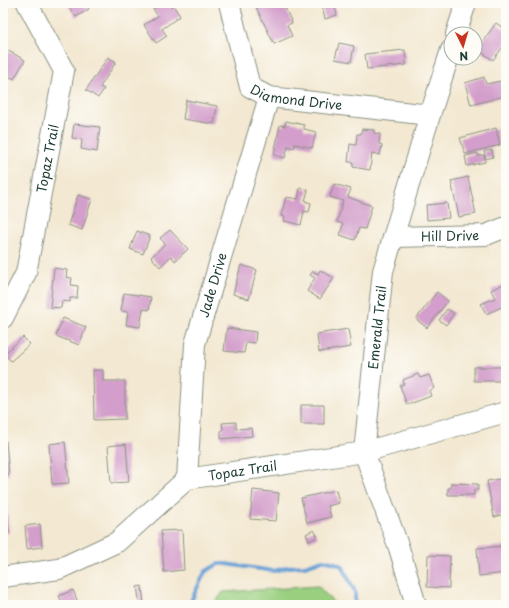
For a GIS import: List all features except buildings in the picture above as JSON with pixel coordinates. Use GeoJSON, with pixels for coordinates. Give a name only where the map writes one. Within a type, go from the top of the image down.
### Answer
{"type":"FeatureCollection","features":[{"type":"Feature","properties":{"kind":"street","name":"Topaz Trail"},"geometry":{"type":"LineString","coordinates":[[3,318],[26,273],[64,71],[26,3]]}},
{"type":"Feature","properties":{"kind":"street","name":"Diamond Drive"},"geometry":{"type":"LineString","coordinates":[[229,3],[250,87],[270,97],[430,115]]}},
{"type":"Feature","properties":{"kind":"street"},"geometry":{"type":"LineString","coordinates":[[459,26],[466,3]]}},
{"type":"Feature","properties":{"kind":"street","name":"Emerald Trail"},"geometry":{"type":"LineString","coordinates":[[416,605],[399,548],[364,452],[384,271],[393,237],[446,66]]}},
{"type":"Feature","properties":{"kind":"street","name":"Jade Drive"},"geometry":{"type":"LineString","coordinates":[[187,479],[194,344],[270,97]]}},
{"type":"Feature","properties":{"kind":"street","name":"Hill Drive"},"geometry":{"type":"LineString","coordinates":[[393,237],[486,235],[506,227]]}},
{"type":"Feature","properties":{"kind":"street","name":"Topaz Trail"},"geometry":{"type":"LineString","coordinates":[[187,479],[364,452],[506,412]]}},
{"type":"Feature","properties":{"kind":"street"},"geometry":{"type":"LineString","coordinates":[[3,577],[59,569],[117,542],[187,479]]}},
{"type":"Feature","properties":{"kind":"green space"},"geometry":{"type":"Polygon","coordinates":[[[318,586],[336,605],[213,605],[223,592],[318,586]]]}},
{"type":"Feature","properties":{"kind":"waterway"},"geometry":{"type":"LineString","coordinates":[[189,605],[205,572],[218,564],[274,571],[288,567],[305,566],[323,560],[342,566],[355,592],[355,605]]}}]}
